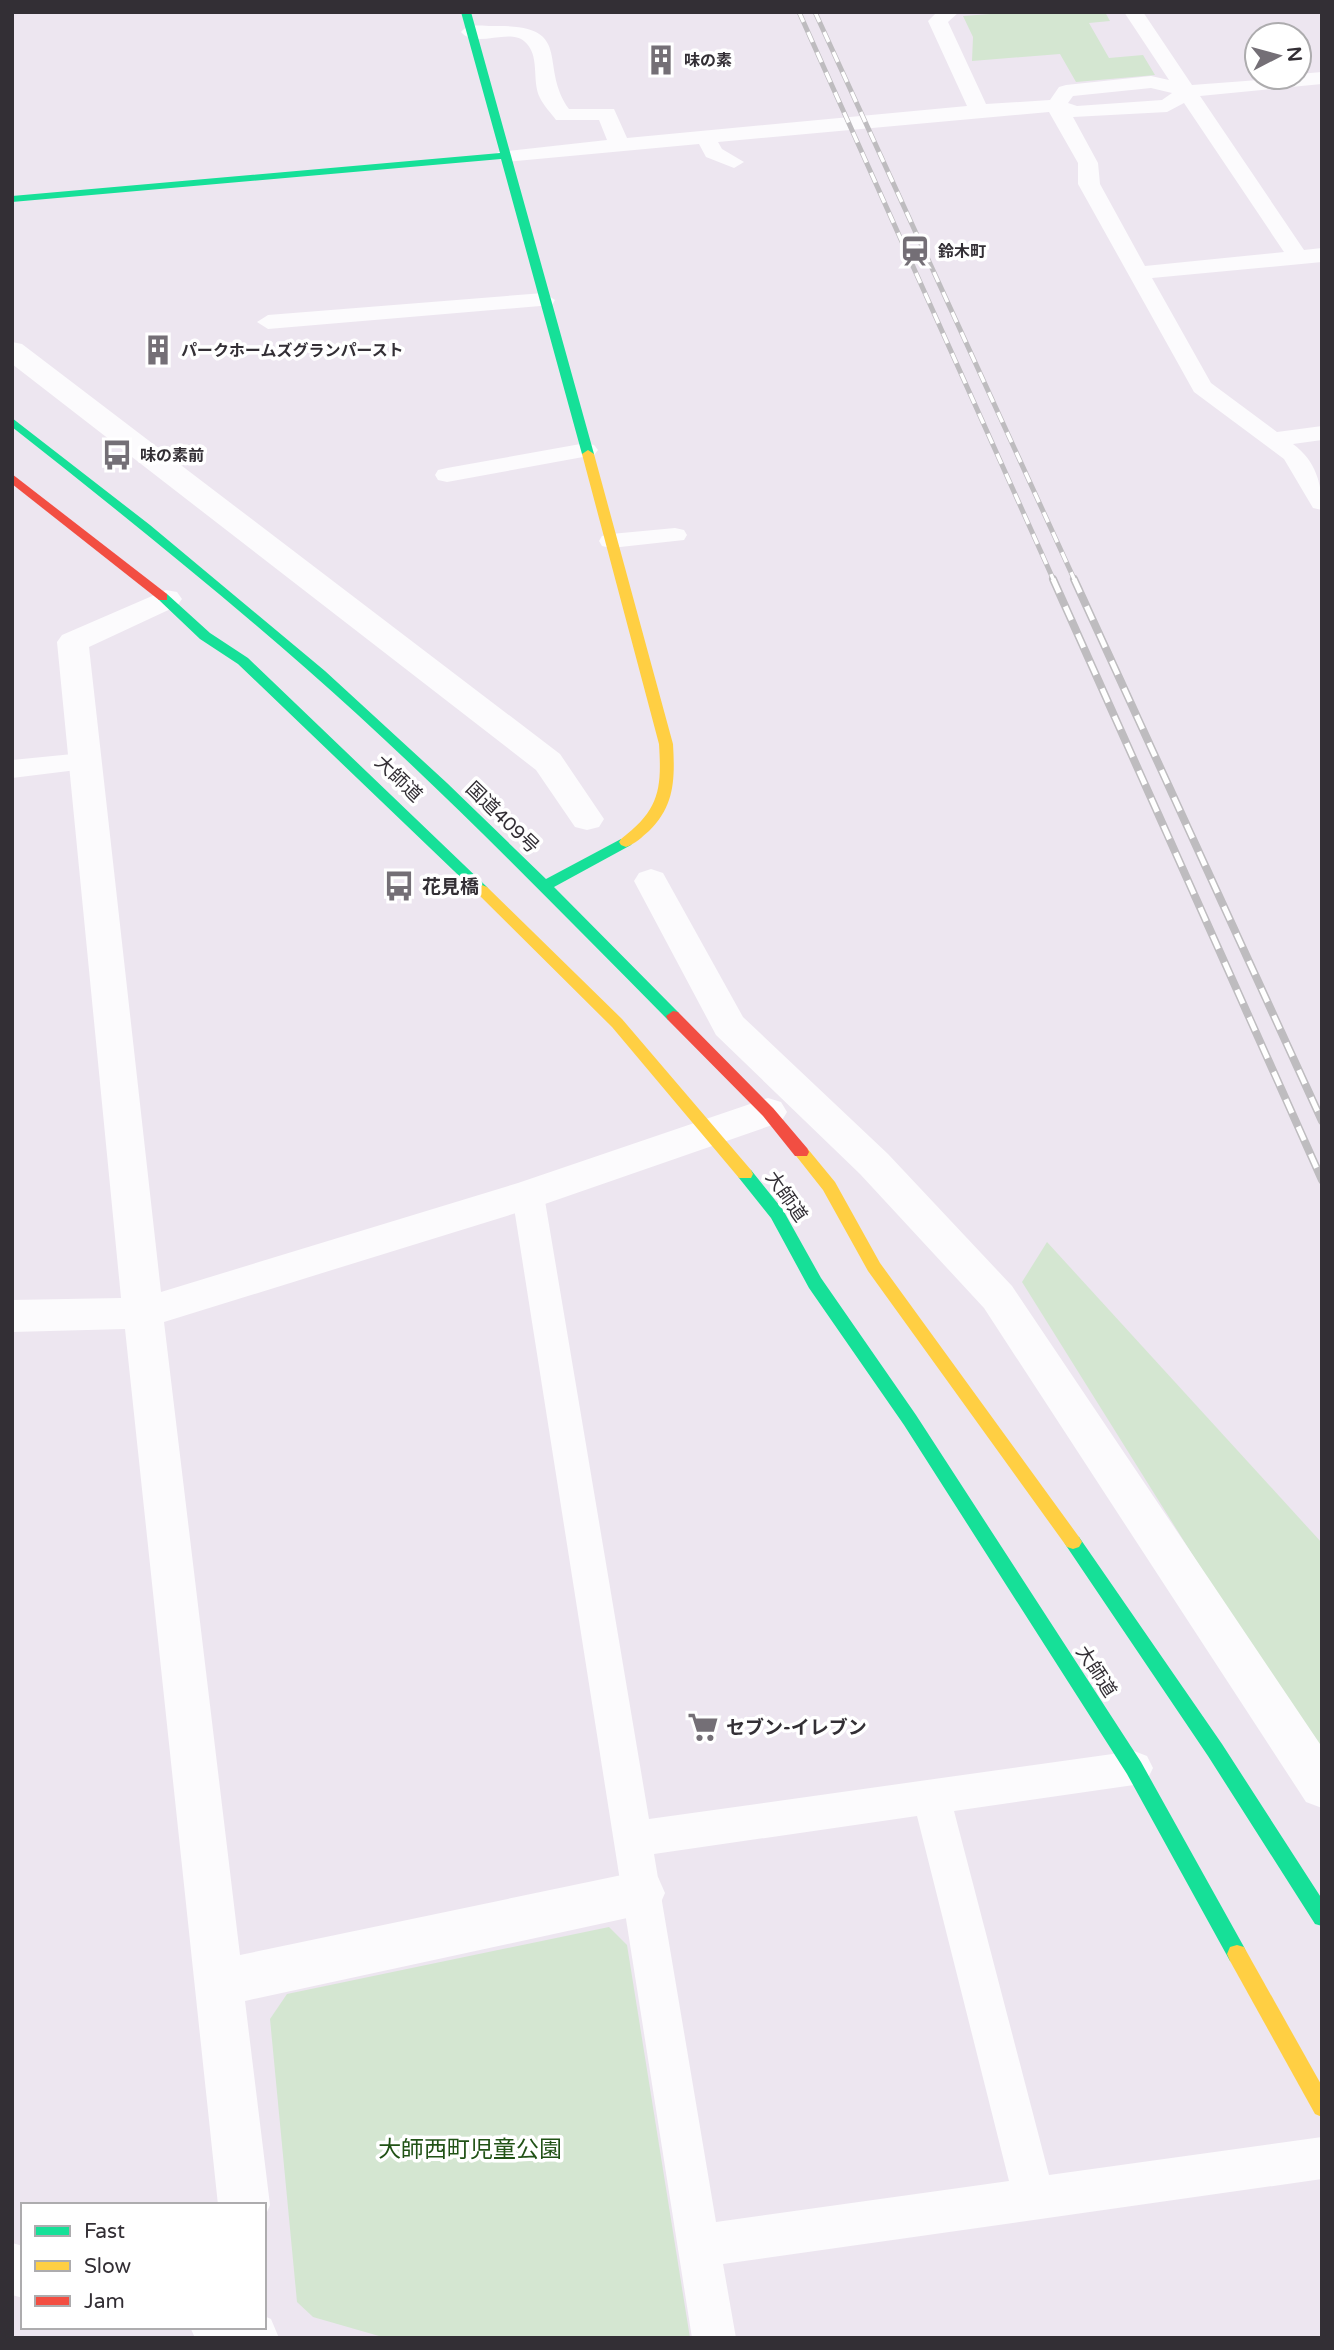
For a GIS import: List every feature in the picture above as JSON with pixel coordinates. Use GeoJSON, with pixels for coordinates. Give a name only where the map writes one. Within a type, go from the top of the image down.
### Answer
{"type":"FeatureCollection","features":[{"type":"Feature","properties":{"kind":"main road"},"geometry":{"type":"LineString","coordinates":[[466,12],[666,744],[669,784],[661,812],[622,845],[544,886]]}},
{"type":"Feature","properties":{"kind":"main road"},"geometry":{"type":"LineString","coordinates":[[12,199],[505,156]]}},
{"type":"Feature","properties":{"kind":"main road","name":"大師道"},"geometry":{"type":"LineString","coordinates":[[12,421],[249,614],[362,711],[433,778]]}},
{"type":"Feature","properties":{"kind":"main road","name":"大師道"},"geometry":{"type":"LineString","coordinates":[[12,478],[166,599],[205,636],[243,661],[424,831],[617,1023],[712,1131],[777,1214],[815,1283],[910,1420],[1134,1768],[1322,2107]]}},
{"type":"Feature","properties":{"kind":"main road","name":"国道409号"},"geometry":{"type":"LineString","coordinates":[[433,778],[544,886]]}},
{"type":"Feature","properties":{"kind":"main road","name":"大師道"},"geometry":{"type":"LineString","coordinates":[[544,886],[768,1112],[829,1186],[874,1267],[1035,1488],[1216,1750],[1322,1917]]}},
{"type":"Feature","properties":{"kind":"street"},"geometry":{"type":"LineString","coordinates":[[12,350],[548,762],[587,819]]}},
{"type":"Feature","properties":{"kind":"street"},"geometry":{"type":"LineString","coordinates":[[166,599],[73,642],[83,762],[143,1313],[244,2203]]}},
{"type":"Feature","properties":{"kind":"street"},"geometry":{"type":"LineString","coordinates":[[651,881],[729,1026],[874,1164],[998,1297],[1322,1787]]}},
{"type":"Feature","properties":{"kind":"street"},"geometry":{"type":"LineString","coordinates":[[12,1316],[143,1313],[528,1195],[768,1112]]}},
{"type":"Feature","properties":{"kind":"street"},"geometry":{"type":"LineString","coordinates":[[218,1983],[641,1893]]}},
{"type":"Feature","properties":{"kind":"street"},"geometry":{"type":"LineString","coordinates":[[223,2329],[252,2338]]}},
{"type":"Feature","properties":{"kind":"lane"},"geometry":{"type":"LineString","coordinates":[[950,12],[938,21],[979,110]]}},
{"type":"Feature","properties":{"kind":"lane"},"geometry":{"type":"LineString","coordinates":[[1133,12],[1298,257]]}},
{"type":"Feature","properties":{"kind":"lane"},"geometry":{"type":"LineString","coordinates":[[471,32],[522,31],[534,39],[542,55],[549,96],[563,116],[607,113],[620,146]]}},
{"type":"Feature","properties":{"kind":"lane"},"geometry":{"type":"LineString","coordinates":[[505,156],[979,110],[1056,106],[1085,112],[1167,106],[1188,90],[1322,78]]}},
{"type":"Feature","properties":{"kind":"lane"},"geometry":{"type":"LineString","coordinates":[[1056,106],[1088,163],[1089,184],[1202,387],[1293,455],[1322,503]]}},
{"type":"Feature","properties":{"kind":"lane"},"geometry":{"type":"LineString","coordinates":[[706,137],[713,153],[734,162]]}},
{"type":"Feature","properties":{"kind":"lane"},"geometry":{"type":"LineString","coordinates":[[1137,273],[1322,255]]}},
{"type":"Feature","properties":{"kind":"lane"},"geometry":{"type":"LineString","coordinates":[[268,322],[544,300]]}},
{"type":"Feature","properties":{"kind":"lane"},"geometry":{"type":"LineString","coordinates":[[1275,439],[1322,433]]}},
{"type":"Feature","properties":{"kind":"lane"},"geometry":{"type":"LineString","coordinates":[[447,475],[586,450]]}},
{"type":"Feature","properties":{"kind":"lane"},"geometry":{"type":"LineString","coordinates":[[611,541],[675,536]]}},
{"type":"Feature","properties":{"kind":"lane"},"geometry":{"type":"LineString","coordinates":[[12,769],[83,762]]}},
{"type":"Feature","properties":{"kind":"lane"},"geometry":{"type":"LineString","coordinates":[[528,1195],[714,2338]]}},
{"type":"Feature","properties":{"kind":"lane"},"geometry":{"type":"LineString","coordinates":[[632,1839],[1134,1768]]}},
{"type":"Feature","properties":{"kind":"lane"},"geometry":{"type":"LineString","coordinates":[[931,1796],[1034,2198]]}},
{"type":"Feature","properties":{"kind":"lane"},"geometry":{"type":"LineString","coordinates":[[699,2246],[1322,2158]]}},
{"type":"Feature","properties":{"kind":"green space"},"geometry":{"type":"Polygon","coordinates":[[[1017,12],[1105,12],[1110,21],[1089,23],[1109,58],[1143,55],[1155,75],[1076,82],[1060,54],[972,61],[973,37],[963,16],[1017,12]]]}},
{"type":"Feature","properties":{"kind":"green space"},"geometry":{"type":"Polygon","coordinates":[[[1047,1242],[1322,1543],[1322,1762],[1022,1282],[1047,1242]]]}},
{"type":"Feature","properties":{"kind":"green space","name":"大師西町児童公園"},"geometry":{"type":"Polygon","coordinates":[[[609,1927],[627,1945],[690,2338],[386,2338],[313,2317],[297,2302],[270,2019],[287,1994],[609,1927]]]}},
{"type":"Feature","properties":{"kind":"railway"},"geometry":{"type":"LineString","coordinates":[[799,12],[1054,581]]}},
{"type":"Feature","properties":{"kind":"railway"},"geometry":{"type":"LineString","coordinates":[[815,12],[1075,581]]}},
{"type":"Feature","properties":{"kind":"railway"},"geometry":{"type":"LineString","coordinates":[[1053,579],[1322,1180]]}},
{"type":"Feature","properties":{"kind":"railway"},"geometry":{"type":"LineString","coordinates":[[1074,579],[1322,1121]]}},
{"type":"Feature","properties":{"kind":"traffic: fast"},"geometry":{"type":"LineString","coordinates":[[466,12],[588,454]]}},
{"type":"Feature","properties":{"kind":"traffic: fast"},"geometry":{"type":"LineString","coordinates":[[12,199],[505,156]]}},
{"type":"Feature","properties":{"kind":"traffic: fast"},"geometry":{"type":"LineString","coordinates":[[12,421],[146,527],[321,674],[481,824],[673,1016]]}},
{"type":"Feature","properties":{"kind":"traffic: fast"},"geometry":{"type":"LineString","coordinates":[[163,597],[205,636],[243,661],[482,890]]}},
{"type":"Feature","properties":{"kind":"traffic: fast"},"geometry":{"type":"LineString","coordinates":[[544,886],[626,842]]}},
{"type":"Feature","properties":{"kind":"traffic: fast"},"geometry":{"type":"LineString","coordinates":[[745,1174],[777,1214],[815,1283],[910,1420],[1134,1768],[1237,1954]]}},
{"type":"Feature","properties":{"kind":"traffic: fast"},"geometry":{"type":"LineString","coordinates":[[1073,1542],[1215,1750],[1322,1917]]}},
{"type":"Feature","properties":{"kind":"traffic: slow"},"geometry":{"type":"LineString","coordinates":[[588,454],[666,744],[667,776],[663,801],[651,821],[626,842]]}},
{"type":"Feature","properties":{"kind":"traffic: slow"},"geometry":{"type":"LineString","coordinates":[[482,890],[617,1023],[745,1174]]}},
{"type":"Feature","properties":{"kind":"traffic: slow"},"geometry":{"type":"LineString","coordinates":[[801,1152],[829,1186],[874,1267],[1073,1542]]}},
{"type":"Feature","properties":{"kind":"traffic: slow"},"geometry":{"type":"LineString","coordinates":[[1237,1954],[1322,2107]]}},
{"type":"Feature","properties":{"kind":"traffic: jam"},"geometry":{"type":"LineString","coordinates":[[12,478],[163,597]]}},
{"type":"Feature","properties":{"kind":"traffic: jam"},"geometry":{"type":"LineString","coordinates":[[673,1016],[768,1112],[801,1152]]}},
{"type":"Feature","properties":{"kind":"place","name":"味の素"},"geometry":{"type":"Point","coordinates":[661,60]}},
{"type":"Feature","properties":{"kind":"place","name":"鈴木町"},"geometry":{"type":"Point","coordinates":[915,251]}},
{"type":"Feature","properties":{"kind":"place","name":"パークホームズグランパースト"},"geometry":{"type":"Point","coordinates":[158,350]}},
{"type":"Feature","properties":{"kind":"place","name":"味の素前"},"geometry":{"type":"Point","coordinates":[117,455]}},
{"type":"Feature","properties":{"kind":"place","name":"花見橋"},"geometry":{"type":"Point","coordinates":[399,886]}},
{"type":"Feature","properties":{"kind":"place","name":"セブン-イレブン"},"geometry":{"type":"Point","coordinates":[703,1727]}}]}
